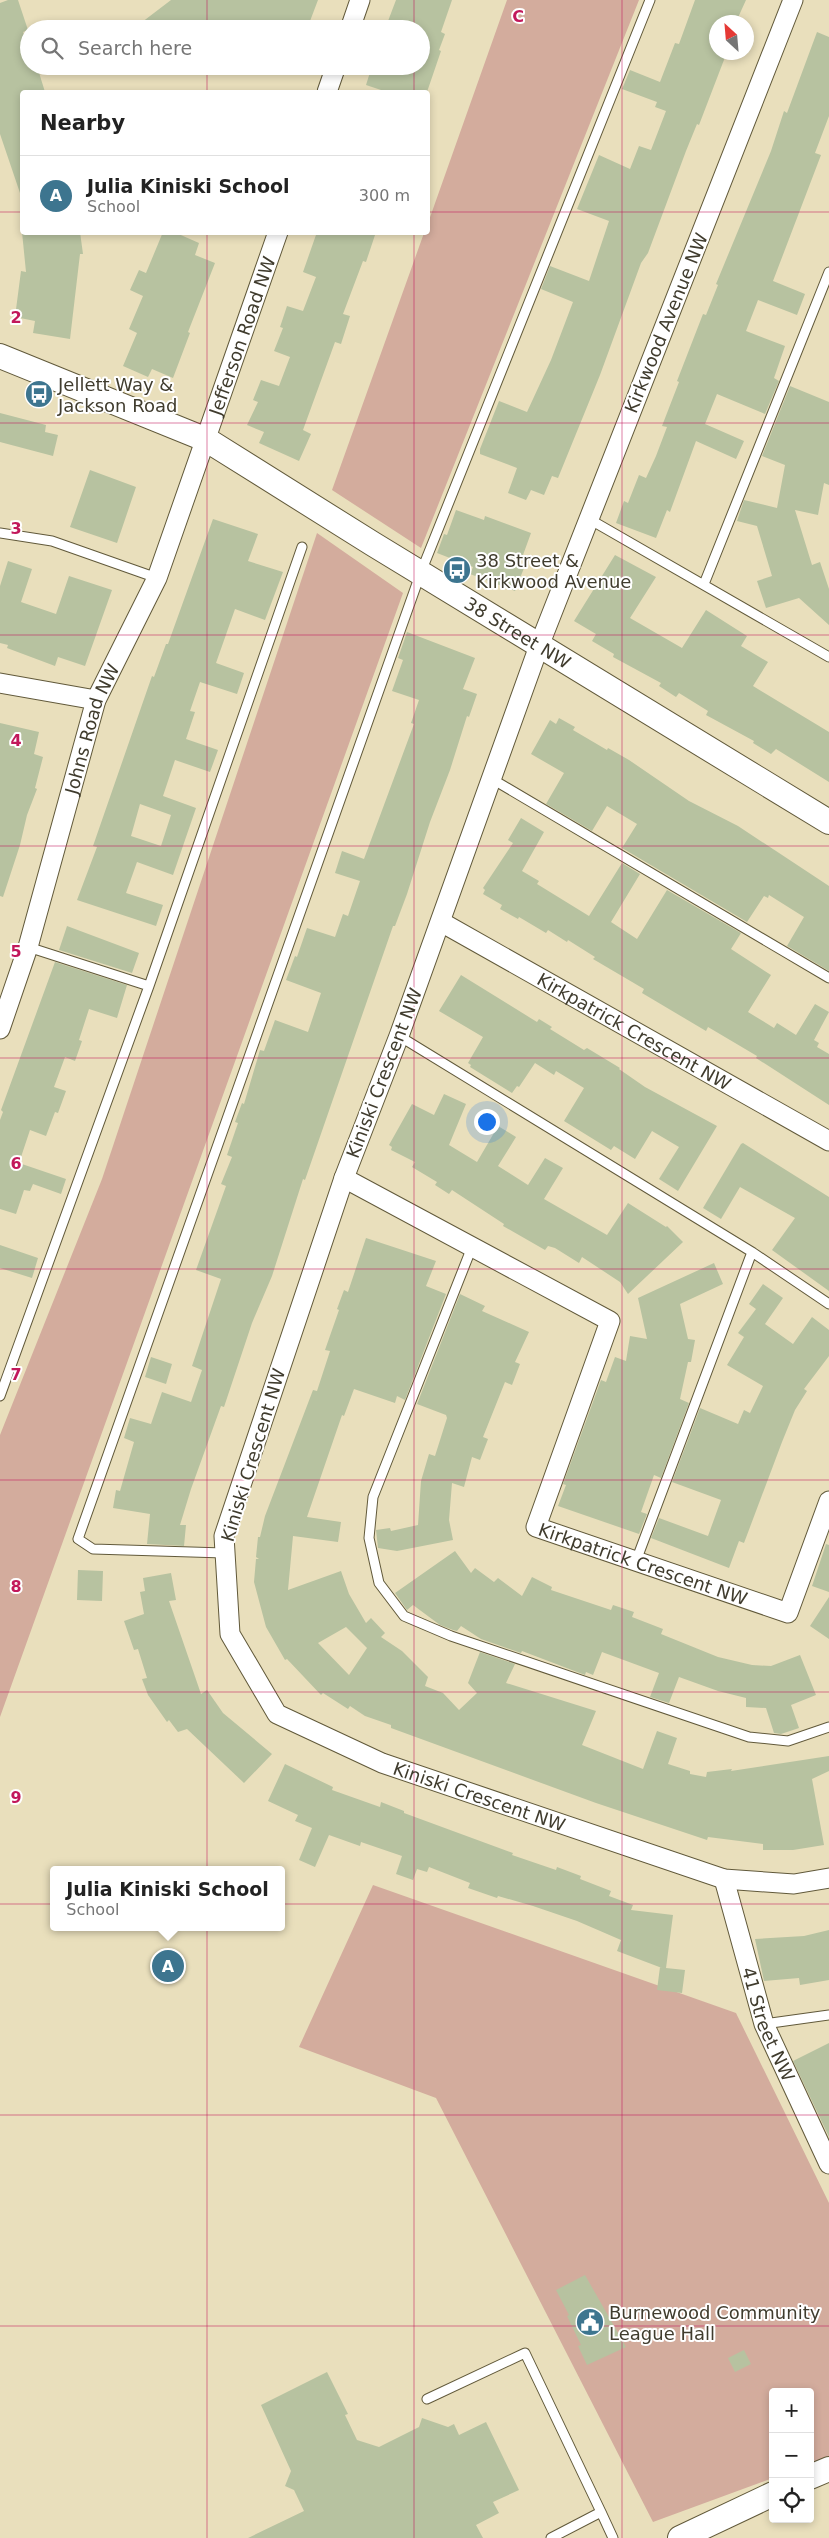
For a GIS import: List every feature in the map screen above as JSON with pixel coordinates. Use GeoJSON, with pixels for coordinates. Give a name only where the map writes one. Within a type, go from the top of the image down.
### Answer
{"type":"FeatureCollection","features":[{"type":"Feature","properties":{"kind":"street"},"geometry":{"type":"LineString","coordinates":[[353,20],[360,0]]}},
{"type":"Feature","properties":{"kind":"street","name":"Kirkwood Avenue NW"},"geometry":{"type":"LineString","coordinates":[[539,646],[793,0]]}},
{"type":"Feature","properties":{"kind":"street"},"geometry":{"type":"LineString","coordinates":[[328,90],[333,75]]}},
{"type":"Feature","properties":{"kind":"street","name":"Jefferson Road NW"},"geometry":{"type":"LineString","coordinates":[[207,440],[277,235]]}},
{"type":"Feature","properties":{"kind":"street","name":"38 Street NW"},"geometry":{"type":"LineString","coordinates":[[0,356],[207,440],[539,646],[829,822]]}},
{"type":"Feature","properties":{"kind":"street","name":"Johns Road NW"},"geometry":{"type":"LineString","coordinates":[[0,1029],[28,947],[96,700],[158,578],[207,440]]}},
{"type":"Feature","properties":{"kind":"street","name":"Kiniski Crescent NW"},"geometry":{"type":"LineString","coordinates":[[539,646],[400,1036],[344,1178],[224,1536],[230,1634],[277,1714],[382,1763],[724,1878],[794,1884],[829,1878]]}},
{"type":"Feature","properties":{"kind":"street"},"geometry":{"type":"LineString","coordinates":[[0,683],[96,700]]}},
{"type":"Feature","properties":{"kind":"street","name":"Kirkpatrick Crescent NW"},"geometry":{"type":"LineString","coordinates":[[441,922],[829,1141]]}},
{"type":"Feature","properties":{"kind":"street","name":"Kirkpatrick Crescent NW"},"geometry":{"type":"LineString","coordinates":[[344,1178],[610,1321],[536,1527],[788,1613],[829,1501]]}},
{"type":"Feature","properties":{"kind":"street","name":"41 Street NW"},"geometry":{"type":"LineString","coordinates":[[724,1878],[764,2024],[829,2164]]}},
{"type":"Feature","properties":{"kind":"street"},"geometry":{"type":"LineString","coordinates":[[814,2476],[829,2469]]}},
{"type":"Feature","properties":{"kind":"street"},"geometry":{"type":"LineString","coordinates":[[680,2538],[769,2496]]}},
{"type":"Feature","properties":{"kind":"lane"},"geometry":{"type":"LineString","coordinates":[[224,1553],[93,1549],[78,1539],[421,572],[650,0]]}},
{"type":"Feature","properties":{"kind":"lane"},"geometry":{"type":"LineString","coordinates":[[704,584],[829,272]]}},
{"type":"Feature","properties":{"kind":"lane"},"geometry":{"type":"LineString","coordinates":[[589,519],[829,657]]}},
{"type":"Feature","properties":{"kind":"lane"},"geometry":{"type":"LineString","coordinates":[[0,533],[52,541],[158,578]]}},
{"type":"Feature","properties":{"kind":"lane"},"geometry":{"type":"LineString","coordinates":[[0,1396],[150,986],[302,547]]}},
{"type":"Feature","properties":{"kind":"lane"},"geometry":{"type":"LineString","coordinates":[[492,779],[829,978]]}},
{"type":"Feature","properties":{"kind":"lane"},"geometry":{"type":"LineString","coordinates":[[28,947],[150,986]]}},
{"type":"Feature","properties":{"kind":"lane"},"geometry":{"type":"LineString","coordinates":[[400,1036],[752,1252],[829,1304]]}},
{"type":"Feature","properties":{"kind":"lane"},"geometry":{"type":"LineString","coordinates":[[472,1247],[373,1497],[369,1538],[378,1583],[404,1616],[451,1636],[749,1737],[788,1741],[829,1727]]}},
{"type":"Feature","properties":{"kind":"lane"},"geometry":{"type":"LineString","coordinates":[[636,1561],[752,1252]]}},
{"type":"Feature","properties":{"kind":"lane"},"geometry":{"type":"LineString","coordinates":[[764,2024],[829,2015]]}},
{"type":"Feature","properties":{"kind":"lane"},"geometry":{"type":"LineString","coordinates":[[427,2399],[525,2353],[612,2538]]}},
{"type":"Feature","properties":{"kind":"lane"},"geometry":{"type":"LineString","coordinates":[[552,2538],[601,2512]]}},
{"type":"Feature","properties":{"kind":"shaded area"},"geometry":{"type":"Polygon","coordinates":[[[507,0],[639,0],[421,548],[332,490],[423,235],[430,235],[430,217],[507,0]]]}},
{"type":"Feature","properties":{"kind":"shaded area"},"geometry":{"type":"Polygon","coordinates":[[[317,533],[403,593],[0,1717],[0,1435],[102,1179],[317,533]]]}},
{"type":"Feature","properties":{"kind":"shaded area"},"geometry":{"type":"Polygon","coordinates":[[[373,1885],[736,2013],[829,2203],[829,2458],[814,2463],[814,2388],[769,2388],[769,2479],[653,2522],[436,2098],[299,2047],[373,1885]]]}},
{"type":"Feature","properties":{"kind":"building"},"geometry":{"type":"Polygon","coordinates":[[[8,0],[18,0],[25,20],[20,20],[20,75],[40,75],[44,90],[20,90],[20,193],[0,134],[0,3],[8,0]]]}},
{"type":"Feature","properties":{"kind":"building"},"geometry":{"type":"Polygon","coordinates":[[[171,0],[318,0],[310,20],[145,20],[171,0]]]}},
{"type":"Feature","properties":{"kind":"building"},"geometry":{"type":"Polygon","coordinates":[[[396,0],[452,0],[441,32],[445,34],[439,50],[441,51],[428,90],[381,90],[366,85],[369,75],[430,75],[430,20],[388,20],[396,0]]]}},
{"type":"Feature","properties":{"kind":"building"},"geometry":{"type":"Polygon","coordinates":[[[695,0],[746,0],[739,15],[709,15],[709,60],[724,60],[699,125],[697,124],[686,151],[648,253],[641,263],[600,375],[558,478],[552,476],[544,495],[531,490],[526,500],[508,493],[517,468],[480,454],[480,449],[499,401],[527,412],[551,360],[573,302],[541,289],[550,266],[589,281],[609,221],[577,209],[599,155],[630,169],[639,146],[651,150],[666,111],[655,107],[657,102],[622,89],[630,70],[660,82],[675,43],[679,44],[695,0]]]}},
{"type":"Feature","properties":{"kind":"building"},"geometry":{"type":"Polygon","coordinates":[[[817,32],[829,37],[829,116],[815,153],[821,155],[773,281],[805,294],[797,315],[758,300],[746,331],[785,346],[774,378],[779,381],[765,414],[717,394],[705,424],[744,441],[736,459],[696,441],[670,512],[667,510],[656,538],[616,523],[624,501],[628,503],[639,475],[646,478],[656,456],[667,427],[662,426],[679,382],[677,381],[703,314],[706,315],[718,285],[716,284],[771,151],[784,111],[787,113],[817,32]]]}},
{"type":"Feature","properties":{"kind":"building"},"geometry":{"type":"Polygon","coordinates":[[[22,235],[80,235],[83,254],[80,254],[70,339],[33,333],[35,321],[15,317],[21,271],[26,272],[22,235]]]}},
{"type":"Feature","properties":{"kind":"building"},"geometry":{"type":"Polygon","coordinates":[[[162,235],[181,235],[199,243],[195,255],[215,263],[188,332],[190,333],[173,378],[152,369],[148,377],[123,366],[137,333],[129,329],[143,296],[130,290],[139,270],[146,273],[162,235]]]}},
{"type":"Feature","properties":{"kind":"building"},"geometry":{"type":"Polygon","coordinates":[[[316,235],[375,235],[366,262],[363,261],[343,314],[350,316],[341,344],[335,342],[303,430],[311,434],[299,461],[259,443],[264,432],[247,425],[258,402],[253,400],[261,380],[279,386],[290,357],[274,351],[283,328],[280,327],[287,306],[303,311],[316,277],[303,272],[316,235]]]}},
{"type":"Feature","properties":{"kind":"building"},"geometry":{"type":"Polygon","coordinates":[[[790,386],[829,402],[829,485],[824,483],[818,515],[795,510],[812,565],[820,562],[829,589],[829,625],[799,598],[766,608],[757,581],[772,576],[757,526],[737,521],[744,500],[777,508],[785,465],[762,456],[790,386]]]}},
{"type":"Feature","properties":{"kind":"building"},"geometry":{"type":"Polygon","coordinates":[[[0,413],[46,425],[45,432],[58,435],[53,456],[0,442],[0,413]]]}},
{"type":"Feature","properties":{"kind":"building"},"geometry":{"type":"Polygon","coordinates":[[[90,470],[136,487],[117,543],[70,527],[90,470]]]}},
{"type":"Feature","properties":{"kind":"building"},"geometry":{"type":"Polygon","coordinates":[[[456,510],[484,520],[485,516],[531,533],[519,566],[524,568],[515,591],[470,574],[473,567],[437,553],[444,534],[447,535],[456,510]]]}},
{"type":"Feature","properties":{"kind":"building"},"geometry":{"type":"Polygon","coordinates":[[[213,519],[258,534],[248,561],[283,572],[265,620],[235,609],[216,663],[244,673],[237,694],[200,682],[190,711],[195,712],[186,739],[218,750],[210,772],[175,760],[163,796],[196,808],[173,875],[137,862],[126,893],[163,905],[156,926],[77,900],[97,847],[93,846],[152,676],[154,677],[166,644],[168,644],[213,519]],[[140,804],[131,836],[161,846],[171,815],[140,804]]]}},
{"type":"Feature","properties":{"kind":"building"},"geometry":{"type":"Polygon","coordinates":[[[615,555],[656,577],[630,618],[682,648],[706,610],[747,636],[741,646],[768,662],[753,686],[829,732],[829,782],[776,749],[771,754],[753,743],[754,741],[706,715],[708,711],[679,693],[676,697],[659,686],[661,683],[613,657],[614,654],[592,641],[596,634],[574,621],[615,555]]]}},
{"type":"Feature","properties":{"kind":"building"},"geometry":{"type":"Polygon","coordinates":[[[8,561],[32,569],[21,602],[56,614],[69,576],[112,590],[85,666],[58,657],[55,666],[7,648],[8,645],[0,643],[0,586],[8,561]]]}},
{"type":"Feature","properties":{"kind":"building"},"geometry":{"type":"Polygon","coordinates":[[[407,632],[475,658],[463,689],[477,694],[469,717],[467,716],[407,894],[395,926],[393,926],[305,1180],[303,1179],[272,1276],[252,1323],[224,1407],[221,1406],[191,1489],[180,1525],[186,1525],[184,1546],[147,1544],[150,1514],[113,1508],[116,1490],[120,1491],[134,1442],[124,1438],[130,1418],[151,1424],[162,1392],[191,1402],[202,1370],[192,1366],[221,1279],[196,1270],[226,1186],[221,1184],[232,1157],[227,1155],[238,1123],[235,1122],[242,1103],[244,1104],[260,1050],[264,1051],[275,1020],[308,1032],[321,993],[286,980],[295,956],[297,957],[307,928],[335,937],[343,914],[348,916],[360,881],[335,873],[342,851],[364,859],[414,724],[411,723],[419,700],[392,691],[403,660],[398,658],[407,632]]]}},
{"type":"Feature","properties":{"kind":"building"},"geometry":{"type":"Polygon","coordinates":[[[559,718],[575,727],[573,730],[607,750],[608,748],[629,760],[689,801],[738,826],[829,886],[829,971],[787,946],[804,917],[769,895],[768,898],[764,896],[747,922],[622,848],[637,824],[607,806],[592,831],[546,804],[564,773],[531,754],[550,720],[556,724],[559,718]]]}},
{"type":"Feature","properties":{"kind":"building"},"geometry":{"type":"Polygon","coordinates":[[[0,723],[39,732],[34,754],[43,757],[35,788],[37,789],[27,815],[20,845],[3,897],[0,896],[0,723]]]}},
{"type":"Feature","properties":{"kind":"building"},"geometry":{"type":"Polygon","coordinates":[[[521,818],[544,832],[522,871],[539,881],[537,884],[589,916],[622,863],[640,874],[611,922],[637,939],[667,890],[741,933],[731,949],[771,975],[748,1012],[774,1028],[777,1023],[796,1035],[815,1004],[829,1012],[814,1040],[819,1043],[817,1047],[829,1054],[829,1105],[756,1058],[757,1056],[708,1027],[706,1031],[642,993],[644,989],[593,959],[595,957],[568,940],[567,942],[548,930],[546,933],[519,917],[518,919],[500,909],[502,905],[483,894],[485,890],[483,888],[513,843],[508,840],[521,818]]]}},
{"type":"Feature","properties":{"kind":"building"},"geometry":{"type":"Polygon","coordinates":[[[67,926],[139,953],[132,973],[59,950],[67,926]]]}},
{"type":"Feature","properties":{"kind":"building"},"geometry":{"type":"Polygon","coordinates":[[[55,962],[127,985],[117,1018],[89,1009],[79,1040],[82,1041],[75,1061],[65,1057],[54,1087],[66,1091],[58,1113],[55,1112],[46,1136],[30,1130],[19,1163],[66,1179],[61,1194],[33,1184],[30,1191],[24,1190],[16,1214],[0,1209],[0,1120],[3,1112],[1,1110],[55,962]]]}},
{"type":"Feature","properties":{"kind":"building"},"geometry":{"type":"Polygon","coordinates":[[[461,975],[537,1022],[539,1019],[552,1027],[550,1029],[584,1050],[587,1048],[620,1068],[645,1087],[717,1126],[678,1191],[659,1179],[679,1147],[652,1131],[635,1159],[614,1146],[611,1150],[564,1121],[584,1088],[556,1071],[554,1075],[535,1063],[519,1087],[517,1086],[512,1093],[470,1067],[471,1065],[468,1063],[483,1037],[439,1011],[461,975]]]}},
{"type":"Feature","properties":{"kind":"building"},"geometry":{"type":"Polygon","coordinates":[[[444,1094],[466,1104],[449,1145],[477,1162],[498,1126],[516,1137],[498,1166],[528,1185],[545,1158],[563,1168],[544,1199],[607,1235],[628,1203],[667,1226],[683,1242],[628,1294],[620,1282],[582,1257],[579,1263],[555,1248],[548,1246],[545,1250],[503,1226],[504,1224],[452,1190],[449,1194],[435,1185],[437,1182],[412,1167],[415,1162],[391,1150],[392,1147],[389,1145],[412,1104],[434,1115],[444,1094]]]}},
{"type":"Feature","properties":{"kind":"building"},"geometry":{"type":"Polygon","coordinates":[[[743,1143],[829,1197],[829,1291],[772,1250],[795,1218],[740,1187],[721,1219],[703,1208],[743,1143]]]}},
{"type":"Feature","properties":{"kind":"building"},"geometry":{"type":"Polygon","coordinates":[[[366,1238],[436,1261],[426,1286],[446,1294],[405,1400],[397,1396],[395,1403],[354,1389],[344,1416],[342,1415],[307,1517],[341,1522],[338,1542],[293,1536],[288,1590],[341,1571],[349,1594],[366,1623],[371,1618],[385,1633],[381,1637],[402,1651],[428,1677],[425,1686],[443,1693],[459,1710],[477,1693],[468,1683],[480,1652],[515,1664],[506,1683],[596,1711],[582,1745],[643,1769],[657,1731],[677,1738],[668,1764],[690,1771],[690,1774],[706,1777],[707,1772],[732,1769],[731,1771],[829,1756],[829,1771],[812,1779],[824,1845],[793,1850],[763,1850],[763,1844],[708,1837],[707,1840],[596,1803],[391,1728],[391,1725],[365,1716],[350,1706],[348,1709],[323,1693],[321,1695],[287,1659],[285,1660],[266,1627],[254,1582],[256,1559],[259,1559],[256,1557],[258,1537],[260,1537],[265,1516],[313,1390],[317,1391],[330,1351],[325,1350],[339,1310],[337,1309],[344,1290],[348,1292],[366,1238]],[[346,1627],[318,1643],[349,1675],[367,1648],[346,1627]]]}},
{"type":"Feature","properties":{"kind":"building"},"geometry":{"type":"Polygon","coordinates":[[[0,1245],[38,1258],[32,1278],[0,1268],[0,1245]]]}},
{"type":"Feature","properties":{"kind":"building"},"geometry":{"type":"Polygon","coordinates":[[[714,1263],[723,1284],[680,1304],[688,1339],[695,1340],[691,1362],[688,1362],[680,1399],[689,1403],[661,1478],[654,1475],[641,1512],[647,1514],[639,1534],[558,1506],[566,1485],[563,1484],[601,1380],[606,1382],[615,1357],[626,1361],[630,1336],[647,1339],[638,1298],[714,1263]]]}},
{"type":"Feature","properties":{"kind":"building"},"geometry":{"type":"Polygon","coordinates":[[[763,1284],[783,1298],[765,1324],[793,1344],[812,1317],[829,1330],[829,1356],[804,1389],[807,1391],[795,1410],[744,1543],[739,1541],[729,1568],[651,1538],[659,1518],[708,1536],[721,1500],[672,1482],[700,1408],[738,1424],[744,1410],[750,1413],[763,1386],[727,1365],[744,1337],[738,1333],[756,1309],[749,1304],[763,1284]]]}},
{"type":"Feature","properties":{"kind":"building"},"geometry":{"type":"Polygon","coordinates":[[[460,1294],[485,1306],[482,1311],[529,1332],[515,1362],[520,1364],[512,1385],[505,1382],[483,1437],[488,1439],[480,1460],[472,1457],[464,1487],[452,1483],[449,1520],[453,1540],[397,1551],[378,1548],[376,1530],[390,1528],[391,1531],[418,1525],[421,1481],[429,1454],[435,1456],[447,1418],[446,1415],[417,1404],[460,1294]]]}},
{"type":"Feature","properties":{"kind":"building"},"geometry":{"type":"Polygon","coordinates":[[[151,1357],[172,1364],[166,1384],[145,1377],[151,1357]]]}},
{"type":"Feature","properties":{"kind":"building"},"geometry":{"type":"Polygon","coordinates":[[[826,1544],[829,1545],[829,1592],[812,1586],[826,1544]]]}},
{"type":"Feature","properties":{"kind":"building"},"geometry":{"type":"Polygon","coordinates":[[[455,1551],[471,1573],[475,1568],[494,1582],[498,1578],[522,1596],[532,1577],[552,1587],[551,1590],[611,1610],[613,1605],[634,1612],[632,1617],[663,1629],[661,1634],[718,1657],[752,1665],[771,1666],[800,1655],[816,1695],[791,1705],[799,1728],[781,1734],[774,1733],[766,1708],[746,1707],[746,1698],[718,1691],[679,1677],[669,1703],[650,1697],[659,1673],[602,1652],[593,1675],[586,1672],[585,1675],[522,1651],[521,1653],[481,1639],[461,1626],[457,1631],[440,1625],[413,1605],[407,1610],[395,1593],[455,1551]]]}},
{"type":"Feature","properties":{"kind":"building"},"geometry":{"type":"Polygon","coordinates":[[[78,1570],[103,1571],[102,1601],[77,1600],[78,1570]]]}},
{"type":"Feature","properties":{"kind":"building"},"geometry":{"type":"Polygon","coordinates":[[[171,1573],[176,1600],[169,1601],[201,1694],[207,1690],[223,1713],[272,1754],[244,1783],[187,1729],[178,1732],[169,1720],[167,1722],[148,1695],[142,1679],[147,1678],[138,1649],[134,1650],[124,1621],[144,1614],[140,1592],[145,1591],[143,1578],[171,1573]]]}},
{"type":"Feature","properties":{"kind":"building"},"geometry":{"type":"Polygon","coordinates":[[[829,1597],[829,1639],[810,1626],[829,1597]]]}},
{"type":"Feature","properties":{"kind":"building"},"geometry":{"type":"Polygon","coordinates":[[[285,1764],[333,1787],[332,1790],[380,1807],[381,1802],[404,1811],[404,1813],[513,1853],[512,1855],[556,1870],[557,1867],[581,1876],[580,1879],[611,1891],[609,1896],[633,1905],[631,1910],[673,1915],[666,1968],[685,1970],[682,1993],[657,1990],[660,1967],[617,1951],[621,1940],[577,1921],[533,1906],[498,1896],[497,1898],[468,1888],[470,1883],[429,1867],[427,1872],[417,1869],[413,1880],[396,1874],[402,1856],[361,1842],[360,1846],[329,1835],[315,1867],[299,1860],[312,1828],[295,1821],[298,1815],[268,1801],[285,1764]]]}},
{"type":"Feature","properties":{"kind":"building"},"geometry":{"type":"Polygon","coordinates":[[[829,1930],[829,1980],[800,1985],[799,1978],[764,1981],[755,1939],[804,1936],[829,1930]]]}},
{"type":"Feature","properties":{"kind":"building"},"geometry":{"type":"Polygon","coordinates":[[[829,2043],[829,2137],[793,2061],[829,2043]]]}},
{"type":"Feature","properties":{"kind":"building","name":"Burnewood Community League Hall"},"geometry":{"type":"Polygon","coordinates":[[[585,2275],[626,2347],[587,2365],[578,2346],[581,2345],[567,2316],[569,2315],[556,2290],[585,2275]]]}},
{"type":"Feature","properties":{"kind":"building"},"geometry":{"type":"Polygon","coordinates":[[[744,2350],[751,2364],[735,2372],[728,2358],[744,2350]]]}},
{"type":"Feature","properties":{"kind":"building"},"geometry":{"type":"Polygon","coordinates":[[[327,2372],[348,2414],[345,2415],[357,2440],[379,2447],[419,2427],[422,2418],[448,2427],[454,2424],[459,2435],[486,2422],[519,2490],[493,2502],[499,2513],[476,2525],[483,2538],[248,2538],[304,2511],[294,2490],[285,2486],[291,2471],[261,2405],[327,2372]]]}},
{"type":"Feature","properties":{"kind":"place","name":"Jellett Way & Jackson Road"},"geometry":{"type":"Point","coordinates":[39,394]}},
{"type":"Feature","properties":{"kind":"place","name":"38 Street & Kirkwood Avenue"},"geometry":{"type":"Point","coordinates":[457,570]}},
{"type":"Feature","properties":{"kind":"place","name":"Julia Kiniski School"},"geometry":{"type":"Point","coordinates":[168,1966]}},
{"type":"Feature","properties":{"kind":"place","name":"Burnewood Community League Hall"},"geometry":{"type":"Point","coordinates":[590,2322]}}]}
